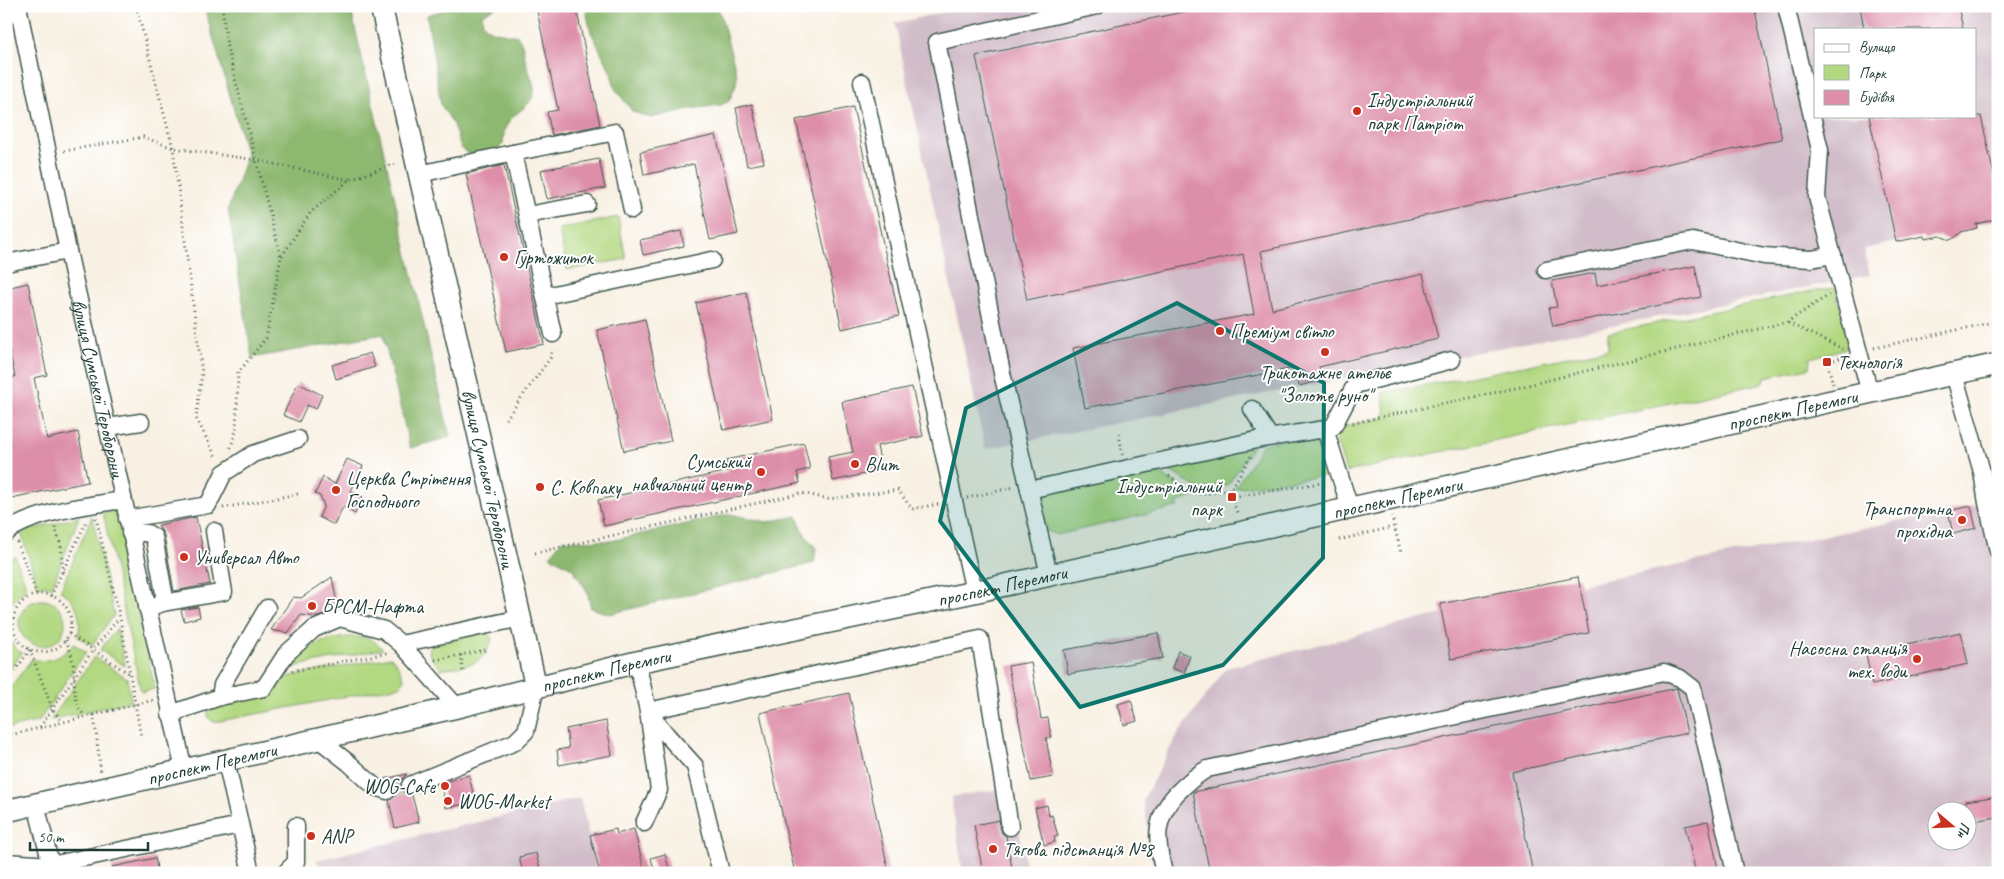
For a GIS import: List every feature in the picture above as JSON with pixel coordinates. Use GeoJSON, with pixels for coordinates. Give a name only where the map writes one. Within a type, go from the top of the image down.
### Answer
{"type":"FeatureCollection","features":[{"type":"Feature","properties":{"kind":"main road","name":"вулиця Сумської Тероборони"},"geometry":{"type":"LineString","coordinates":[[381,6],[536,687]]}},
{"type":"Feature","properties":{"kind":"main road","name":"проспект Перемоги"},"geometry":{"type":"LineString","coordinates":[[6,811],[457,707],[637,662],[974,592],[1998,364]]}},
{"type":"Feature","properties":{"kind":"street","name":"вулиця Сумської Тероборони"},"geometry":{"type":"LineString","coordinates":[[18,6],[68,251],[166,698],[184,770]]}},
{"type":"Feature","properties":{"kind":"street"},"geometry":{"type":"LineString","coordinates":[[1049,575],[1002,373],[938,42],[1096,6]]}},
{"type":"Feature","properties":{"kind":"street"},"geometry":{"type":"LineString","coordinates":[[1786,6],[1820,150],[1817,196],[1857,353],[1870,393]]}},
{"type":"Feature","properties":{"kind":"street"},"geometry":{"type":"LineString","coordinates":[[862,82],[974,592]]}},
{"type":"Feature","properties":{"kind":"street"},"geometry":{"type":"LineString","coordinates":[[420,174],[615,132],[632,210]]}},
{"type":"Feature","properties":{"kind":"street"},"geometry":{"type":"LineString","coordinates":[[513,153],[553,334]]}},
{"type":"Feature","properties":{"kind":"street"},"geometry":{"type":"LineString","coordinates":[[527,215],[587,204]]}},
{"type":"Feature","properties":{"kind":"street"},"geometry":{"type":"LineString","coordinates":[[1546,270],[1693,241],[1764,256],[1811,258],[1833,255]]}},
{"type":"Feature","properties":{"kind":"street"},"geometry":{"type":"LineString","coordinates":[[6,263],[68,251]]}},
{"type":"Feature","properties":{"kind":"street"},"geometry":{"type":"LineString","coordinates":[[545,296],[712,260]]}},
{"type":"Feature","properties":{"kind":"street"},"geometry":{"type":"LineString","coordinates":[[1350,508],[1329,428],[1355,385],[1452,360]]}},
{"type":"Feature","properties":{"kind":"street"},"geometry":{"type":"LineString","coordinates":[[1954,374],[1982,472],[1998,551]]}},
{"type":"Feature","properties":{"kind":"street"},"geometry":{"type":"LineString","coordinates":[[1252,410],[1266,438]]}},
{"type":"Feature","properties":{"kind":"street"},"geometry":{"type":"LineString","coordinates":[[108,427],[140,422]]}},
{"type":"Feature","properties":{"kind":"street"},"geometry":{"type":"LineString","coordinates":[[1029,490],[1266,438],[1329,428]]}},
{"type":"Feature","properties":{"kind":"street"},"geometry":{"type":"LineString","coordinates":[[129,526],[208,505],[224,473],[253,454],[298,439]]}},
{"type":"Feature","properties":{"kind":"street"},"geometry":{"type":"LineString","coordinates":[[9,531],[31,518],[123,500]]}},
{"type":"Feature","properties":{"kind":"street"},"geometry":{"type":"LineString","coordinates":[[129,526],[154,538],[164,593],[163,603]]}},
{"type":"Feature","properties":{"kind":"street"},"geometry":{"type":"LineString","coordinates":[[147,608],[163,603],[224,592],[214,531]]}},
{"type":"Feature","properties":{"kind":"street"},"geometry":{"type":"LineString","coordinates":[[220,697],[222,685],[267,608]]}},
{"type":"Feature","properties":{"kind":"street"},"geometry":{"type":"LineString","coordinates":[[170,714],[220,697],[264,688],[286,654],[314,628],[340,618],[384,630],[407,650],[457,707]]}},
{"type":"Feature","properties":{"kind":"street"},"geometry":{"type":"LineString","coordinates":[[407,650],[521,618]]}},
{"type":"Feature","properties":{"kind":"street"},"geometry":{"type":"LineString","coordinates":[[648,711],[980,639],[1010,827]]}},
{"type":"Feature","properties":{"kind":"street"},"geometry":{"type":"LineString","coordinates":[[637,662],[648,711],[659,790],[644,823]]}},
{"type":"Feature","properties":{"kind":"street"},"geometry":{"type":"LineString","coordinates":[[1164,873],[1158,849],[1159,823],[1166,805],[1192,778],[1207,769],[1664,672],[1680,678],[1694,688],[1736,873]]}},
{"type":"Feature","properties":{"kind":"street"},"geometry":{"type":"LineString","coordinates":[[410,785],[515,742],[526,731],[536,687]]}},
{"type":"Feature","properties":{"kind":"street"},"geometry":{"type":"LineString","coordinates":[[648,711],[695,766],[721,873]]}},
{"type":"Feature","properties":{"kind":"street"},"geometry":{"type":"LineString","coordinates":[[318,739],[350,763],[374,787],[386,790]]}},
{"type":"Feature","properties":{"kind":"street"},"geometry":{"type":"LineString","coordinates":[[226,761],[251,873]]}},
{"type":"Feature","properties":{"kind":"street"},"geometry":{"type":"LineString","coordinates":[[36,804],[51,865]]}},
{"type":"Feature","properties":{"kind":"street"},"geometry":{"type":"LineString","coordinates":[[6,862],[51,865],[240,825]]}},
{"type":"Feature","properties":{"kind":"street"},"geometry":{"type":"LineString","coordinates":[[285,873],[296,862],[296,826]]}},
{"type":"Feature","properties":{"kind":"path"},"geometry":{"type":"LineString","coordinates":[[136,6],[173,148],[202,373],[196,418],[224,473]]}},
{"type":"Feature","properties":{"kind":"path"},"geometry":{"type":"LineString","coordinates":[[222,6],[227,46],[282,257]]}},
{"type":"Feature","properties":{"kind":"path"},"geometry":{"type":"LineString","coordinates":[[48,154],[143,137],[173,148],[256,160],[349,180]]}},
{"type":"Feature","properties":{"kind":"path"},"geometry":{"type":"LineString","coordinates":[[224,473],[236,431],[238,374],[266,338],[282,257],[310,213],[349,180],[396,164]]}},
{"type":"Feature","properties":{"kind":"path"},"geometry":{"type":"LineString","coordinates":[[1329,428],[1520,387],[1787,322],[1840,288]]}},
{"type":"Feature","properties":{"kind":"path"},"geometry":{"type":"LineString","coordinates":[[1837,400],[1827,362],[1857,353],[1998,320]]}},
{"type":"Feature","properties":{"kind":"path"},"geometry":{"type":"LineString","coordinates":[[1787,322],[1857,353]]}},
{"type":"Feature","properties":{"kind":"path"},"geometry":{"type":"LineString","coordinates":[[506,419],[551,357],[553,334]]}},
{"type":"Feature","properties":{"kind":"path"},"geometry":{"type":"LineString","coordinates":[[1266,438],[1231,489],[1232,497],[1327,482]]}},
{"type":"Feature","properties":{"kind":"path"},"geometry":{"type":"LineString","coordinates":[[1149,464],[1200,495],[1231,489]]}},
{"type":"Feature","properties":{"kind":"path"},"geometry":{"type":"LineString","coordinates":[[535,553],[802,493],[828,499],[898,490],[912,509],[1017,486],[1029,490]]}},
{"type":"Feature","properties":{"kind":"path"},"geometry":{"type":"LineString","coordinates":[[208,505],[220,509],[298,494]]}},
{"type":"Feature","properties":{"kind":"path"},"geometry":{"type":"LineString","coordinates":[[51,596],[93,505]]}},
{"type":"Feature","properties":{"kind":"path"},"geometry":{"type":"LineString","coordinates":[[93,505],[120,618],[142,737]]}},
{"type":"Feature","properties":{"kind":"path"},"geometry":{"type":"LineString","coordinates":[[51,514],[61,546],[63,573]]}},
{"type":"Feature","properties":{"kind":"path"},"geometry":{"type":"LineString","coordinates":[[1339,540],[1393,527],[1401,554]]}},
{"type":"Feature","properties":{"kind":"path"},"geometry":{"type":"LineString","coordinates":[[9,531],[37,595]]}},
{"type":"Feature","properties":{"kind":"path"},"geometry":{"type":"LineString","coordinates":[[37,595],[51,596],[59,600],[66,607],[71,625],[69,634],[66,640],[54,650],[38,652],[30,650],[21,644],[16,634],[14,618],[17,610],[29,598],[37,595]]}},
{"type":"Feature","properties":{"kind":"path"},"geometry":{"type":"LineString","coordinates":[[40,727],[93,650],[120,618]]}},
{"type":"Feature","properties":{"kind":"path"},"geometry":{"type":"LineString","coordinates":[[6,635],[16,634]]}},
{"type":"Feature","properties":{"kind":"path"},"geometry":{"type":"LineString","coordinates":[[69,634],[131,675]]}},
{"type":"Feature","properties":{"kind":"path"},"geometry":{"type":"LineString","coordinates":[[66,640],[73,663],[74,691],[80,710],[85,716]]}},
{"type":"Feature","properties":{"kind":"path"},"geometry":{"type":"LineString","coordinates":[[6,682],[30,650]]}},
{"type":"Feature","properties":{"kind":"path"},"geometry":{"type":"LineString","coordinates":[[30,650],[52,708],[62,722]]}},
{"type":"Feature","properties":{"kind":"path"},"geometry":{"type":"LineString","coordinates":[[274,675],[389,652],[407,650],[435,660],[486,650]]}},
{"type":"Feature","properties":{"kind":"path"},"geometry":{"type":"LineString","coordinates":[[461,655],[463,671]]}},
{"type":"Feature","properties":{"kind":"path"},"geometry":{"type":"LineString","coordinates":[[6,736],[166,698]]}},
{"type":"Feature","properties":{"kind":"path"},"geometry":{"type":"LineString","coordinates":[[94,714],[96,746],[103,788]]}},
{"type":"Feature","properties":{"kind":"highlighted area"},"geometry":{"type":"Polygon","coordinates":[[[1177,303],[1324,383],[1323,558],[1223,665],[1080,707],[940,521],[966,408],[1177,303]]]}},
{"type":"Feature","properties":{"kind":"shaded area"},"geometry":{"type":"Polygon","coordinates":[[[972,6],[1998,6],[1998,219],[1977,224],[1977,228],[1960,232],[1950,240],[1941,236],[1925,239],[1924,236],[1864,249],[1870,275],[985,449],[895,23],[972,6]]]}},
{"type":"Feature","properties":{"kind":"shaded area"},"geometry":{"type":"Polygon","coordinates":[[[1998,501],[1998,873],[1156,873],[1143,800],[1176,737],[1226,668],[1442,614],[1440,604],[1578,577],[1580,585],[1998,501]]]}},
{"type":"Feature","properties":{"kind":"shaded area"},"geometry":{"type":"Polygon","coordinates":[[[1011,787],[1027,873],[963,873],[951,797],[1011,787]]]}},
{"type":"Feature","properties":{"kind":"shaded area"},"geometry":{"type":"Polygon","coordinates":[[[580,798],[598,873],[320,873],[317,860],[580,798]]]}},
{"type":"Feature","properties":{"kind":"green space"},"geometry":{"type":"Polygon","coordinates":[[[204,6],[350,6],[450,437],[410,448],[383,334],[252,358],[228,209],[247,155],[204,6]]]}},
{"type":"Feature","properties":{"kind":"green space"},"geometry":{"type":"Polygon","coordinates":[[[459,6],[498,6],[482,14],[483,24],[491,31],[518,36],[534,88],[534,94],[528,104],[510,120],[504,132],[503,144],[496,151],[469,154],[461,148],[452,122],[441,105],[427,15],[459,6]]]}},
{"type":"Feature","properties":{"kind":"green space"},"geometry":{"type":"Polygon","coordinates":[[[585,6],[718,6],[737,75],[736,85],[729,101],[721,105],[689,109],[651,118],[633,112],[616,90],[609,68],[591,32],[585,6]]]}},
{"type":"Feature","properties":{"kind":"green space"},"geometry":{"type":"Polygon","coordinates":[[[618,217],[626,259],[567,270],[559,229],[618,217]]]}},
{"type":"Feature","properties":{"kind":"green space"},"geometry":{"type":"Polygon","coordinates":[[[1835,288],[1851,347],[1810,358],[1809,368],[1765,377],[1764,383],[1346,472],[1335,436],[1341,427],[1385,417],[1383,392],[1608,349],[1608,333],[1817,290],[1835,288]]]}},
{"type":"Feature","properties":{"kind":"green space"},"geometry":{"type":"Polygon","coordinates":[[[1320,433],[1331,475],[1235,488],[1263,444],[1320,433]]]}},
{"type":"Feature","properties":{"kind":"green space"},"geometry":{"type":"Polygon","coordinates":[[[1253,446],[1228,485],[1201,490],[1161,466],[1253,446]]]}},
{"type":"Feature","properties":{"kind":"green space"},"geometry":{"type":"Polygon","coordinates":[[[1151,468],[1196,496],[1178,502],[1178,507],[1057,535],[1047,531],[1037,492],[1151,468]]]}},
{"type":"Feature","properties":{"kind":"green space"},"geometry":{"type":"Polygon","coordinates":[[[117,509],[155,689],[141,692],[103,512],[117,509]]]}},
{"type":"Feature","properties":{"kind":"green space"},"geometry":{"type":"Polygon","coordinates":[[[730,514],[767,522],[797,516],[805,535],[816,548],[814,563],[610,614],[591,608],[587,591],[572,568],[550,556],[562,540],[611,541],[730,514]]]}},
{"type":"Feature","properties":{"kind":"green space"},"geometry":{"type":"Polygon","coordinates":[[[92,516],[114,615],[92,645],[78,637],[79,617],[75,604],[60,591],[92,516]]]}},
{"type":"Feature","properties":{"kind":"green space"},"geometry":{"type":"Polygon","coordinates":[[[79,517],[52,587],[37,585],[21,532],[79,517]]]}},
{"type":"Feature","properties":{"kind":"green space"},"geometry":{"type":"Polygon","coordinates":[[[15,556],[27,589],[9,607],[6,616],[6,564],[15,556]]]}},
{"type":"Feature","properties":{"kind":"green space"},"geometry":{"type":"Polygon","coordinates":[[[42,600],[55,604],[61,610],[65,623],[61,636],[55,642],[42,646],[29,642],[23,636],[19,623],[23,610],[29,604],[42,600]]]}},
{"type":"Feature","properties":{"kind":"green space"},"geometry":{"type":"Polygon","coordinates":[[[117,628],[125,666],[100,650],[117,628]]]}},
{"type":"Feature","properties":{"kind":"green space"},"geometry":{"type":"Polygon","coordinates":[[[483,633],[489,634],[492,639],[489,648],[485,655],[473,663],[441,669],[430,655],[429,649],[431,645],[483,633]]]}},
{"type":"Feature","properties":{"kind":"green space"},"geometry":{"type":"Polygon","coordinates":[[[348,637],[367,638],[383,649],[287,668],[300,654],[314,645],[348,637]]]}},
{"type":"Feature","properties":{"kind":"green space"},"geometry":{"type":"Polygon","coordinates":[[[6,638],[22,653],[6,674],[6,638]]]}},
{"type":"Feature","properties":{"kind":"green space"},"geometry":{"type":"Polygon","coordinates":[[[74,644],[86,652],[39,721],[6,729],[6,693],[32,659],[50,660],[65,652],[74,644]]]}},
{"type":"Feature","properties":{"kind":"green space"},"geometry":{"type":"Polygon","coordinates":[[[94,657],[127,678],[131,701],[51,720],[94,657]]]}},
{"type":"Feature","properties":{"kind":"green space"},"geometry":{"type":"Polygon","coordinates":[[[391,657],[399,667],[404,679],[400,686],[215,722],[210,720],[208,716],[208,711],[212,707],[271,693],[281,678],[391,657]]]}},
{"type":"Feature","properties":{"kind":"building"},"geometry":{"type":"Polygon","coordinates":[[[536,6],[576,6],[600,125],[552,135],[547,112],[558,110],[536,6]]]}},
{"type":"Feature","properties":{"kind":"building"},"geometry":{"type":"Polygon","coordinates":[[[1211,6],[1754,6],[1782,139],[1261,251],[1272,309],[1423,274],[1438,339],[1319,367],[1322,380],[1299,386],[1295,368],[1085,408],[1073,348],[1254,314],[1243,254],[1027,300],[976,56],[1211,6]]]}},
{"type":"Feature","properties":{"kind":"building"},"geometry":{"type":"Polygon","coordinates":[[[1860,6],[1958,6],[1963,28],[1864,28],[1860,6]]]}},
{"type":"Feature","properties":{"kind":"building"},"geometry":{"type":"Polygon","coordinates":[[[752,104],[764,163],[747,166],[736,108],[752,104]]]}},
{"type":"Feature","properties":{"kind":"building"},"geometry":{"type":"Polygon","coordinates":[[[853,107],[899,316],[842,329],[796,120],[853,107]]]}},
{"type":"Feature","properties":{"kind":"building"},"geometry":{"type":"Polygon","coordinates":[[[1976,116],[1981,116],[1998,194],[1998,219],[1976,224],[1977,228],[1961,232],[1950,240],[1940,236],[1925,239],[1924,236],[1896,242],[1869,118],[1976,118],[1976,116]]]}},
{"type":"Feature","properties":{"kind":"building"},"geometry":{"type":"Polygon","coordinates":[[[716,135],[738,234],[710,240],[694,164],[644,175],[640,152],[716,135]]]}},
{"type":"Feature","properties":{"kind":"building"},"geometry":{"type":"Polygon","coordinates":[[[599,159],[605,188],[547,199],[541,170],[599,159]]]}},
{"type":"Feature","properties":{"kind":"building","name":"Гуртожиток"},"geometry":{"type":"Polygon","coordinates":[[[504,165],[544,344],[506,352],[466,174],[504,165]]]}},
{"type":"Feature","properties":{"kind":"building"},"geometry":{"type":"Polygon","coordinates":[[[681,231],[684,246],[643,255],[640,240],[681,231]]]}},
{"type":"Feature","properties":{"kind":"building"},"geometry":{"type":"Polygon","coordinates":[[[1695,266],[1701,297],[1553,326],[1549,308],[1557,307],[1552,281],[1595,273],[1597,285],[1695,266]]]}},
{"type":"Feature","properties":{"kind":"building"},"geometry":{"type":"Polygon","coordinates":[[[28,283],[47,375],[34,378],[47,439],[78,432],[88,482],[11,498],[6,476],[6,447],[11,446],[6,424],[6,378],[15,377],[6,336],[6,288],[28,283]]]}},
{"type":"Feature","properties":{"kind":"building"},"geometry":{"type":"Polygon","coordinates":[[[746,292],[773,419],[723,430],[696,303],[746,292]]]}},
{"type":"Feature","properties":{"kind":"building"},"geometry":{"type":"Polygon","coordinates":[[[645,319],[671,441],[624,451],[597,330],[645,319]]]}},
{"type":"Feature","properties":{"kind":"building"},"geometry":{"type":"Polygon","coordinates":[[[370,353],[375,367],[336,379],[332,365],[370,353]]]}},
{"type":"Feature","properties":{"kind":"building"},"geometry":{"type":"Polygon","coordinates":[[[298,383],[322,395],[316,409],[307,405],[299,422],[283,415],[298,383]]]}},
{"type":"Feature","properties":{"kind":"building"},"geometry":{"type":"Polygon","coordinates":[[[912,387],[923,436],[877,446],[882,470],[833,481],[828,457],[853,452],[842,402],[912,387]]]}},
{"type":"Feature","properties":{"kind":"building"},"geometry":{"type":"Polygon","coordinates":[[[804,443],[810,469],[797,472],[800,483],[604,526],[598,500],[729,471],[726,460],[804,443]]]}},
{"type":"Feature","properties":{"kind":"building","name":"Церква Стрітення Господнього"},"geometry":{"type":"Polygon","coordinates":[[[347,459],[363,466],[351,491],[363,497],[355,514],[343,507],[334,525],[319,517],[324,506],[320,496],[315,494],[323,477],[335,484],[347,459]]]}},
{"type":"Feature","properties":{"kind":"building","name":"Транспортна прохідна"},"geometry":{"type":"Polygon","coordinates":[[[1971,506],[1976,528],[1953,534],[1948,511],[1971,506]]]}},
{"type":"Feature","properties":{"kind":"building","name":"Универсал Авто"},"geometry":{"type":"Polygon","coordinates":[[[196,517],[210,584],[174,591],[164,535],[158,525],[196,517]]]}},
{"type":"Feature","properties":{"kind":"building","name":"БРСМ-Нафта"},"geometry":{"type":"Polygon","coordinates":[[[332,577],[338,609],[318,617],[301,615],[288,633],[271,630],[293,597],[301,598],[332,577]]]}},
{"type":"Feature","properties":{"kind":"building"},"geometry":{"type":"Polygon","coordinates":[[[1578,577],[1589,633],[1451,659],[1440,604],[1578,577]]]}},
{"type":"Feature","properties":{"kind":"building"},"geometry":{"type":"Polygon","coordinates":[[[198,607],[200,617],[184,621],[181,610],[198,607]]]}},
{"type":"Feature","properties":{"kind":"building","name":"Насосна станція тех. води"},"geometry":{"type":"Polygon","coordinates":[[[1961,632],[1968,664],[1872,685],[1866,653],[1961,632]]]}},
{"type":"Feature","properties":{"kind":"building"},"geometry":{"type":"Polygon","coordinates":[[[1158,633],[1163,658],[1068,674],[1064,650],[1158,633]]]}},
{"type":"Feature","properties":{"kind":"building"},"geometry":{"type":"Polygon","coordinates":[[[1178,651],[1190,656],[1184,673],[1172,668],[1178,651]]]}},
{"type":"Feature","properties":{"kind":"building"},"geometry":{"type":"Polygon","coordinates":[[[1031,662],[1041,719],[1048,718],[1051,737],[1046,738],[1053,777],[1031,781],[1008,666],[1031,662]]]}},
{"type":"Feature","properties":{"kind":"building"},"geometry":{"type":"Polygon","coordinates":[[[1677,688],[1687,733],[1512,772],[1533,873],[1210,873],[1193,792],[1677,688]]]}},
{"type":"Feature","properties":{"kind":"building"},"geometry":{"type":"Polygon","coordinates":[[[849,693],[889,873],[795,873],[760,713],[849,693]]]}},
{"type":"Feature","properties":{"kind":"building"},"geometry":{"type":"Polygon","coordinates":[[[1131,700],[1137,721],[1124,725],[1118,704],[1131,700]]]}},
{"type":"Feature","properties":{"kind":"building"},"geometry":{"type":"Polygon","coordinates":[[[606,721],[612,755],[559,765],[557,750],[569,748],[566,729],[606,721]]]}},
{"type":"Feature","properties":{"kind":"building"},"geometry":{"type":"Polygon","coordinates":[[[407,774],[402,779],[401,788],[404,793],[412,795],[419,822],[395,828],[389,801],[396,795],[397,789],[394,784],[384,779],[407,774]]]}},
{"type":"Feature","properties":{"kind":"building"},"geometry":{"type":"Polygon","coordinates":[[[469,775],[475,802],[446,808],[441,783],[469,775]]]}},
{"type":"Feature","properties":{"kind":"building"},"geometry":{"type":"Polygon","coordinates":[[[1998,796],[1998,817],[1976,820],[1976,802],[1966,801],[1998,796]]]}},
{"type":"Feature","properties":{"kind":"building"},"geometry":{"type":"Polygon","coordinates":[[[1047,805],[1049,816],[1052,815],[1058,836],[1054,837],[1055,842],[1044,845],[1035,808],[1047,805]]]}},
{"type":"Feature","properties":{"kind":"building","name":"Тягова підстанція №8"},"geometry":{"type":"Polygon","coordinates":[[[999,820],[1002,833],[1006,836],[1013,873],[983,873],[974,825],[999,820]]]}},
{"type":"Feature","properties":{"kind":"building"},"geometry":{"type":"Polygon","coordinates":[[[1708,821],[1719,873],[1696,873],[1685,826],[1708,821]]]}},
{"type":"Feature","properties":{"kind":"building"},"geometry":{"type":"Polygon","coordinates":[[[616,829],[617,834],[634,829],[645,873],[600,873],[590,835],[616,829]]]}},
{"type":"Feature","properties":{"kind":"building"},"geometry":{"type":"Polygon","coordinates":[[[536,853],[541,873],[523,873],[519,857],[536,853]]]}},
{"type":"Feature","properties":{"kind":"building"},"geometry":{"type":"Polygon","coordinates":[[[665,854],[670,873],[655,873],[651,858],[665,854]]]}},
{"type":"Feature","properties":{"kind":"building"},"geometry":{"type":"Polygon","coordinates":[[[155,858],[158,873],[113,873],[112,867],[155,858]]]}},
{"type":"Feature","properties":{"kind":"tunnel"},"geometry":{"type":"LineString","coordinates":[[387,791],[410,785]]}},
{"type":"Feature","properties":{"kind":"place","name":"Індустріальний парк Патріот"},"geometry":{"type":"Point","coordinates":[1357,111]}},
{"type":"Feature","properties":{"kind":"place","name":"Гуртожиток"},"geometry":{"type":"Point","coordinates":[504,257]}},
{"type":"Feature","properties":{"kind":"place","name":"Преміум світло"},"geometry":{"type":"Point","coordinates":[1220,331]}},
{"type":"Feature","properties":{"kind":"place","name":"Трикотажне ательє \"Золоте руно\""},"geometry":{"type":"Point","coordinates":[1325,352]}},
{"type":"Feature","properties":{"kind":"place","name":"Технологія"},"geometry":{"type":"Point","coordinates":[1827,362]}},
{"type":"Feature","properties":{"kind":"place","name":"Blum"},"geometry":{"type":"Point","coordinates":[855,464]}},
{"type":"Feature","properties":{"kind":"place","name":"Сумський навчальний центр"},"geometry":{"type":"Point","coordinates":[761,472]}},
{"type":"Feature","properties":{"kind":"place","name":"С. Ковпаку"},"geometry":{"type":"Point","coordinates":[540,487]}},
{"type":"Feature","properties":{"kind":"place","name":"Церква Стрітення Господнього"},"geometry":{"type":"Point","coordinates":[336,490]}},
{"type":"Feature","properties":{"kind":"place","name":"Індустріальний парк"},"geometry":{"type":"Point","coordinates":[1232,497]}},
{"type":"Feature","properties":{"kind":"place","name":"Транспортна прохідна"},"geometry":{"type":"Point","coordinates":[1962,520]}},
{"type":"Feature","properties":{"kind":"place","name":"Универсал Авто"},"geometry":{"type":"Point","coordinates":[184,557]}},
{"type":"Feature","properties":{"kind":"place","name":"БРСМ-Нафта"},"geometry":{"type":"Point","coordinates":[312,606]}},
{"type":"Feature","properties":{"kind":"place","name":"Насосна станція тех. води"},"geometry":{"type":"Point","coordinates":[1917,659]}},
{"type":"Feature","properties":{"kind":"place","name":"WOG-Cafe"},"geometry":{"type":"Point","coordinates":[445,786]}},
{"type":"Feature","properties":{"kind":"place","name":"WOG-Market"},"geometry":{"type":"Point","coordinates":[448,801]}},
{"type":"Feature","properties":{"kind":"place","name":"ANP"},"geometry":{"type":"Point","coordinates":[311,836]}},
{"type":"Feature","properties":{"kind":"place","name":"Тягова підстанція №8"},"geometry":{"type":"Point","coordinates":[993,849]}}]}
